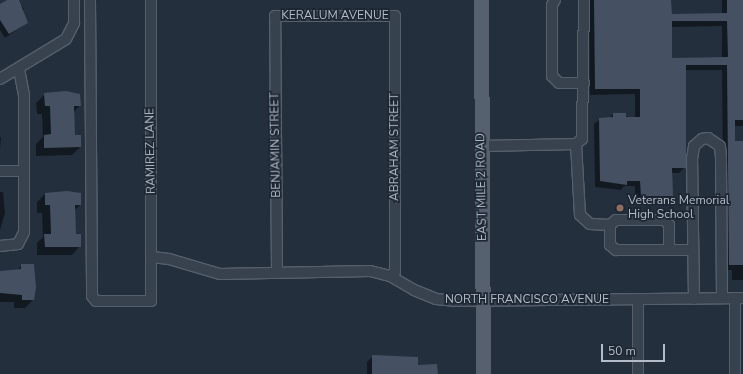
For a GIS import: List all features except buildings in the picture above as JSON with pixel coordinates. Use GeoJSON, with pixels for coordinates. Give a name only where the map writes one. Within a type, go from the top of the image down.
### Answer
{"type":"FeatureCollection","features":[{"type":"Feature","properties":{"kind":"main road","name":"EAST MILE 2 ROAD"},"geometry":{"type":"LineString","coordinates":[[481,0],[484,302],[483,374]]}},
{"type":"Feature","properties":{"kind":"street"},"geometry":{"type":"LineString","coordinates":[[0,79],[19,69],[66,39],[74,22],[74,0]]}},
{"type":"Feature","properties":{"kind":"street","name":"RAMIREZ LANE"},"geometry":{"type":"LineString","coordinates":[[90,0],[92,296],[96,301],[151,301],[151,0]]}},
{"type":"Feature","properties":{"kind":"street"},"geometry":{"type":"LineString","coordinates":[[556,0],[552,5],[552,76],[559,83],[584,83]]}},
{"type":"Feature","properties":{"kind":"street"},"geometry":{"type":"LineString","coordinates":[[584,0],[584,134],[576,144],[580,215],[590,224],[610,225],[616,220],[665,220],[669,225],[669,250]]}},
{"type":"Feature","properties":{"kind":"street","name":"KERALUM AVENUE"},"geometry":{"type":"LineString","coordinates":[[275,16],[395,16]]}},
{"type":"Feature","properties":{"kind":"street","name":"BENJAMIN STREET"},"geometry":{"type":"LineString","coordinates":[[275,16],[277,273]]}},
{"type":"Feature","properties":{"kind":"street","name":"ABRAHAM STREET"},"geometry":{"type":"LineString","coordinates":[[390,276],[395,272],[395,16]]}},
{"type":"Feature","properties":{"kind":"street"},"geometry":{"type":"LineString","coordinates":[[0,246],[18,244],[24,232],[24,95],[19,69]]}},
{"type":"Feature","properties":{"kind":"street"},"geometry":{"type":"LineString","coordinates":[[694,299],[693,152],[699,141],[708,138],[720,146],[721,157],[722,298]]}},
{"type":"Feature","properties":{"kind":"street"},"geometry":{"type":"LineString","coordinates":[[482,146],[576,144]]}},
{"type":"Feature","properties":{"kind":"street"},"geometry":{"type":"LineString","coordinates":[[0,171],[24,171]]}},
{"type":"Feature","properties":{"kind":"street"},"geometry":{"type":"LineString","coordinates":[[610,225],[610,245],[614,249],[693,250]]}},
{"type":"Feature","properties":{"kind":"street","name":"NORTH FRANCISCO AVENUE"},"geometry":{"type":"LineString","coordinates":[[152,257],[169,259],[220,274],[370,271],[390,276],[414,290],[436,299],[484,302],[739,298]]}},
{"type":"Feature","properties":{"kind":"street"},"geometry":{"type":"LineString","coordinates":[[736,374],[739,298]]}},
{"type":"Feature","properties":{"kind":"street"},"geometry":{"type":"LineString","coordinates":[[638,300],[638,374]]}},
{"type":"Feature","properties":{"kind":"place","name":"Veterans Memorial High School"},"geometry":{"type":"Point","coordinates":[620,208]}}]}
